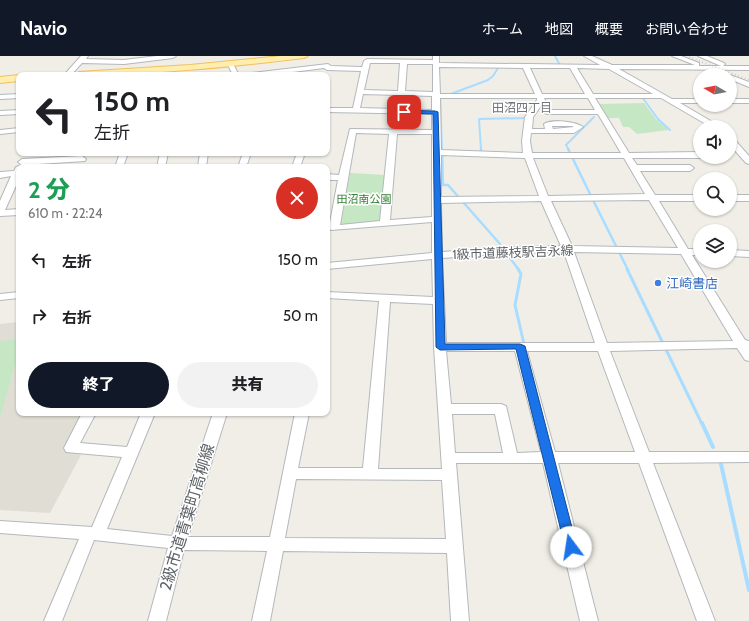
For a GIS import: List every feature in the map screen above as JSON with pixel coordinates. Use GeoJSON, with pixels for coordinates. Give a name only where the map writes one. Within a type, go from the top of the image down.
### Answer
{"type":"FeatureCollection","features":[{"type":"Feature","properties":{"kind":"main road"},"geometry":{"type":"LineString","coordinates":[[132,72],[231,65],[304,56]]}},
{"type":"Feature","properties":{"kind":"main road"},"geometry":{"type":"LineString","coordinates":[[0,80],[16,78]]}},
{"type":"Feature","properties":{"kind":"street"},"geometry":{"type":"LineString","coordinates":[[70,72],[82,59],[124,62],[173,56]]}},
{"type":"Feature","properties":{"kind":"street"},"geometry":{"type":"LineString","coordinates":[[498,56],[504,66]]}},
{"type":"Feature","properties":{"kind":"street"},"geometry":{"type":"LineString","coordinates":[[587,56],[612,66],[706,120]]}},
{"type":"Feature","properties":{"kind":"street"},"geometry":{"type":"LineString","coordinates":[[675,56],[704,67]]}},
{"type":"Feature","properties":{"kind":"street"},"geometry":{"type":"LineString","coordinates":[[700,56],[749,74]]}},
{"type":"Feature","properties":{"kind":"street"},"geometry":{"type":"LineString","coordinates":[[132,72],[154,58]]}},
{"type":"Feature","properties":{"kind":"street"},"geometry":{"type":"LineString","coordinates":[[356,111],[367,61],[436,61],[504,66],[526,66],[543,63],[560,66],[749,68]]}},
{"type":"Feature","properties":{"kind":"street"},"geometry":{"type":"LineString","coordinates":[[401,93],[404,61]]}},
{"type":"Feature","properties":{"kind":"street"},"geometry":{"type":"LineString","coordinates":[[436,61],[438,95],[435,112],[436,132],[441,152],[437,200],[440,347],[456,546],[460,621]]}},
{"type":"Feature","properties":{"kind":"street"},"geometry":{"type":"LineString","coordinates":[[231,65],[234,72]]}},
{"type":"Feature","properties":{"kind":"street"},"geometry":{"type":"LineString","coordinates":[[288,72],[328,65],[366,69]]}},
{"type":"Feature","properties":{"kind":"street"},"geometry":{"type":"LineString","coordinates":[[326,72],[328,65]]}},
{"type":"Feature","properties":{"kind":"street"},"geometry":{"type":"LineString","coordinates":[[526,66],[540,97],[540,100],[529,117],[526,141],[528,156],[545,199],[568,249],[643,457],[706,621]]}},
{"type":"Feature","properties":{"kind":"street"},"geometry":{"type":"LineString","coordinates":[[572,66],[685,252],[745,344],[749,358]]}},
{"type":"Feature","properties":{"kind":"street"},"geometry":{"type":"LineString","coordinates":[[690,67],[693,70]]}},
{"type":"Feature","properties":{"kind":"street"},"geometry":{"type":"LineString","coordinates":[[737,80],[749,85]]}},
{"type":"Feature","properties":{"kind":"street"},"geometry":{"type":"LineString","coordinates":[[361,92],[540,97],[664,96]]}},
{"type":"Feature","properties":{"kind":"street"},"geometry":{"type":"LineString","coordinates":[[0,97],[16,96]]}},
{"type":"Feature","properties":{"kind":"street"},"geometry":{"type":"LineString","coordinates":[[675,101],[693,101]]}},
{"type":"Feature","properties":{"kind":"street"},"geometry":{"type":"LineString","coordinates":[[739,101],[749,101]]}},
{"type":"Feature","properties":{"kind":"street"},"geometry":{"type":"LineString","coordinates":[[739,101],[749,107]]}},
{"type":"Feature","properties":{"kind":"street"},"geometry":{"type":"LineString","coordinates":[[330,110],[435,112]]}},
{"type":"Feature","properties":{"kind":"street"},"geometry":{"type":"LineString","coordinates":[[0,113],[16,112]]}},
{"type":"Feature","properties":{"kind":"street"},"geometry":{"type":"LineString","coordinates":[[547,112],[599,112]]}},
{"type":"Feature","properties":{"kind":"street"},"geometry":{"type":"LineString","coordinates":[[0,132],[16,130]]}},
{"type":"Feature","properties":{"kind":"street"},"geometry":{"type":"LineString","coordinates":[[436,132],[353,131],[334,228],[437,219]]}},
{"type":"Feature","properties":{"kind":"street"},"geometry":{"type":"LineString","coordinates":[[527,131],[549,131]]}},
{"type":"Feature","properties":{"kind":"street"},"geometry":{"type":"LineString","coordinates":[[385,224],[393,132]]}},
{"type":"Feature","properties":{"kind":"street"},"geometry":{"type":"LineString","coordinates":[[737,147],[747,157]]}},
{"type":"Feature","properties":{"kind":"street"},"geometry":{"type":"LineString","coordinates":[[441,152],[528,156],[693,155]]}},
{"type":"Feature","properties":{"kind":"street"},"geometry":{"type":"LineString","coordinates":[[737,156],[747,157]]}},
{"type":"Feature","properties":{"kind":"street"},"geometry":{"type":"LineString","coordinates":[[51,164],[82,160]]}},
{"type":"Feature","properties":{"kind":"street"},"geometry":{"type":"LineString","coordinates":[[633,168],[690,168]]}},
{"type":"Feature","properties":{"kind":"street"},"geometry":{"type":"LineString","coordinates":[[0,175],[16,169]]}},
{"type":"Feature","properties":{"kind":"street"},"geometry":{"type":"LineString","coordinates":[[16,177],[0,212],[16,212]]}},
{"type":"Feature","properties":{"kind":"street"},"geometry":{"type":"LineString","coordinates":[[330,177],[343,178]]}},
{"type":"Feature","properties":{"kind":"street"},"geometry":{"type":"LineString","coordinates":[[437,200],[651,197],[693,198]]}},
{"type":"Feature","properties":{"kind":"street"},"geometry":{"type":"LineString","coordinates":[[737,198],[749,198]]}},
{"type":"Feature","properties":{"kind":"street","name":"1級市道藤枝駅吉永線"},"geometry":{"type":"LineString","coordinates":[[330,266],[438,255],[509,250],[568,249],[693,252]]}},
{"type":"Feature","properties":{"kind":"street"},"geometry":{"type":"LineString","coordinates":[[737,253],[749,254]]}},
{"type":"Feature","properties":{"kind":"street"},"geometry":{"type":"LineString","coordinates":[[0,297],[16,295]]}},
{"type":"Feature","properties":{"kind":"street"},"geometry":{"type":"LineString","coordinates":[[330,295],[439,301]]}},
{"type":"Feature","properties":{"kind":"street"},"geometry":{"type":"LineString","coordinates":[[370,475],[385,298]]}},
{"type":"Feature","properties":{"kind":"street"},"geometry":{"type":"LineString","coordinates":[[440,347],[664,347],[745,344]]}},
{"type":"Feature","properties":{"kind":"street"},"geometry":{"type":"LineString","coordinates":[[520,346],[589,621]]}},
{"type":"Feature","properties":{"kind":"street"},"geometry":{"type":"LineString","coordinates":[[445,409],[501,409],[511,458]]}},
{"type":"Feature","properties":{"kind":"street"},"geometry":{"type":"LineString","coordinates":[[87,416],[71,448],[131,452]]}},
{"type":"Feature","properties":{"kind":"street"},"geometry":{"type":"LineString","coordinates":[[53,621],[147,416]]}},
{"type":"Feature","properties":{"kind":"street","name":"2級市道青葉町高柳線"},"geometry":{"type":"LineString","coordinates":[[157,621],[178,543],[219,416]]}},
{"type":"Feature","properties":{"kind":"street"},"geometry":{"type":"LineString","coordinates":[[261,621],[301,416]]}},
{"type":"Feature","properties":{"kind":"street"},"geometry":{"type":"LineString","coordinates":[[449,458],[749,457]]}},
{"type":"Feature","properties":{"kind":"street"},"geometry":{"type":"LineString","coordinates":[[290,473],[450,476]]}},
{"type":"Feature","properties":{"kind":"street"},"geometry":{"type":"LineString","coordinates":[[1,530],[93,534],[178,543],[456,546]]}},
{"type":"Feature","properties":{"kind":"shaded area"},"geometry":{"type":"Polygon","coordinates":[[[16,322],[16,416],[81,416],[66,451],[81,455],[50,513],[0,510],[0,324],[16,322]]]}},
{"type":"Feature","properties":{"kind":"green space"},"geometry":{"type":"Polygon","coordinates":[[[644,103],[656,119],[669,130],[637,134],[629,127],[623,127],[619,118],[608,118],[599,104],[644,103]]]}},
{"type":"Feature","properties":{"kind":"green space","name":"田沼南公園"},"geometry":{"type":"Polygon","coordinates":[[[350,173],[386,175],[380,223],[345,226],[341,224],[350,173]]]}},
{"type":"Feature","properties":{"kind":"green space"},"geometry":{"type":"Polygon","coordinates":[[[16,339],[16,361],[0,418],[0,341],[16,339]]]}},
{"type":"Feature","properties":{"kind":"waterway"},"geometry":{"type":"LineString","coordinates":[[555,56],[561,67]]}},
{"type":"Feature","properties":{"kind":"waterway"},"geometry":{"type":"LineString","coordinates":[[448,95],[488,80],[493,76],[498,68]]}},
{"type":"Feature","properties":{"kind":"waterway"},"geometry":{"type":"LineString","coordinates":[[440,95],[442,150]]}},
{"type":"Feature","properties":{"kind":"waterway"},"geometry":{"type":"LineString","coordinates":[[642,97],[658,119],[670,130]]}},
{"type":"Feature","properties":{"kind":"waterway"},"geometry":{"type":"LineString","coordinates":[[569,150],[566,145],[594,117]]}},
{"type":"Feature","properties":{"kind":"waterway"},"geometry":{"type":"LineString","coordinates":[[481,150],[479,119],[528,118]]}},
{"type":"Feature","properties":{"kind":"waterway"},"geometry":{"type":"LineString","coordinates":[[442,149],[443,185],[448,185],[500,244]]}},
{"type":"Feature","properties":{"kind":"waterway"},"geometry":{"type":"LineString","coordinates":[[568,149],[570,153]]}},
{"type":"Feature","properties":{"kind":"waterway"},"geometry":{"type":"LineString","coordinates":[[572,157],[591,196]]}},
{"type":"Feature","properties":{"kind":"waterway"},"geometry":{"type":"LineString","coordinates":[[593,200],[628,270]]}},
{"type":"Feature","properties":{"kind":"waterway"},"geometry":{"type":"LineString","coordinates":[[510,258],[519,270]]}},
{"type":"Feature","properties":{"kind":"waterway"},"geometry":{"type":"LineString","coordinates":[[518,269],[521,274],[515,305],[524,344]]}},
{"type":"Feature","properties":{"kind":"waterway"},"geometry":{"type":"LineString","coordinates":[[627,269],[702,424]]}},
{"type":"Feature","properties":{"kind":"waterway"},"geometry":{"type":"LineString","coordinates":[[702,423],[713,447]]}},
{"type":"Feature","properties":{"kind":"waterway"},"geometry":{"type":"LineString","coordinates":[[721,464],[749,590]]}},
{"type":"Feature","properties":{"kind":"railway"},"geometry":{"type":"LineString","coordinates":[[686,56],[749,80]]}},
{"type":"Feature","properties":{"kind":"place","name":"江崎書店"},"geometry":{"type":"Point","coordinates":[658,283]}},
{"type":"Feature","properties":{"kind":"district","name":"田沼四丁目"},"geometry":{"type":"Point","coordinates":[522,107]}},
{"type":"Feature","properties":{"kind":"route"},"geometry":{"type":"LineString","coordinates":[[404,112],[435,112],[440,347],[520,346],[571,547]]}}]}
